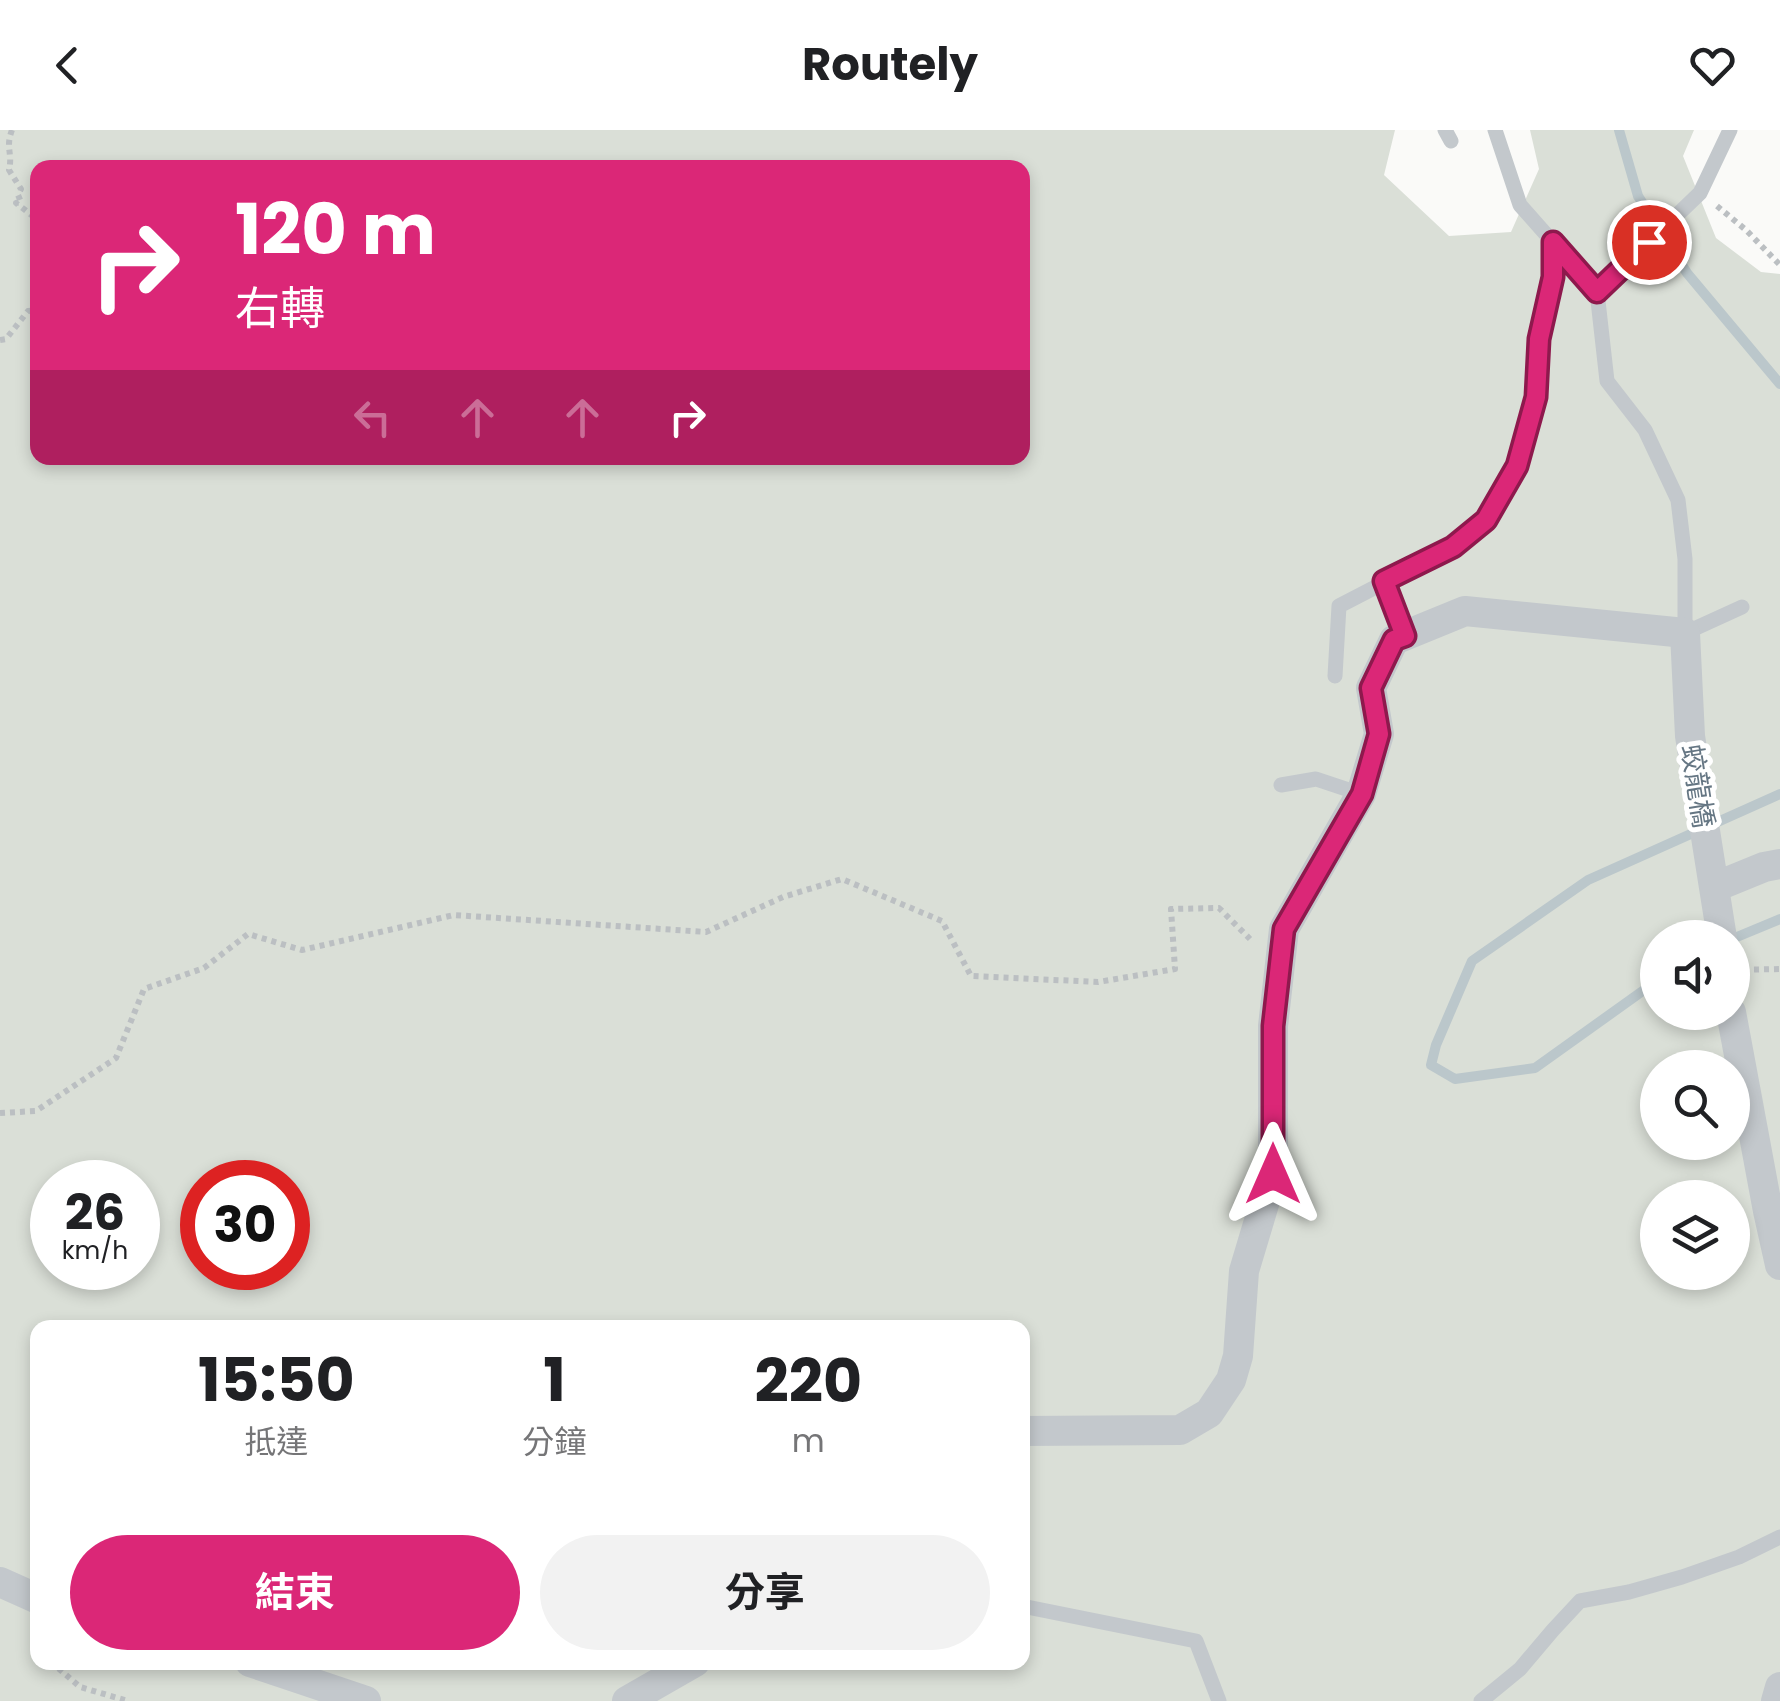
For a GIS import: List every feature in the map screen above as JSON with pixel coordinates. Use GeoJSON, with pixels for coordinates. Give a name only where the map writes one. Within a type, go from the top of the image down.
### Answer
{"type":"FeatureCollection","features":[{"type":"Feature","properties":{"kind":"street"},"geometry":{"type":"LineString","coordinates":[[1030,1431],[1180,1430],[1209,1413],[1231,1380],[1238,1356],[1244,1271],[1273,1174],[1273,1026],[1284,929],[1362,794],[1379,734],[1371,688],[1394,640],[1466,612],[1686,633]]}},
{"type":"Feature","properties":{"kind":"street","name":"蛟龍橋"},"geometry":{"type":"LineString","coordinates":[[1686,633],[1690,736],[1720,920]]}},
{"type":"Feature","properties":{"kind":"street"},"geometry":{"type":"LineString","coordinates":[[1715,887],[1780,864]]}},
{"type":"Feature","properties":{"kind":"street"},"geometry":{"type":"LineString","coordinates":[[1736,1030],[1774,1211],[1780,1264]]}},
{"type":"Feature","properties":{"kind":"street"},"geometry":{"type":"LineString","coordinates":[[0,1582],[30,1596]]}},
{"type":"Feature","properties":{"kind":"street"},"geometry":{"type":"LineString","coordinates":[[269,1670],[325,1694],[366,1701]]}},
{"type":"Feature","properties":{"kind":"street"},"geometry":{"type":"LineString","coordinates":[[627,1701],[681,1670]]}},
{"type":"Feature","properties":{"kind":"street"},"geometry":{"type":"LineString","coordinates":[[1776,1701],[1780,1687]]}},
{"type":"Feature","properties":{"kind":"lane"},"geometry":{"type":"LineString","coordinates":[[1495,130],[1520,206],[1597,292],[1607,381],[1644,430],[1678,500],[1686,633],[1742,607]]}},
{"type":"Feature","properties":{"kind":"lane"},"geometry":{"type":"LineString","coordinates":[[1597,292],[1700,193],[1730,130]]}},
{"type":"Feature","properties":{"kind":"lane"},"geometry":{"type":"LineString","coordinates":[[1335,676],[1339,606],[1453,547],[1486,520],[1517,466],[1536,397],[1539,339],[1553,277],[1553,242]]}},
{"type":"Feature","properties":{"kind":"lane"},"geometry":{"type":"LineString","coordinates":[[1384,581],[1405,636]]}},
{"type":"Feature","properties":{"kind":"lane"},"geometry":{"type":"LineString","coordinates":[[1281,786],[1316,779],[1362,794]]}},
{"type":"Feature","properties":{"kind":"lane"},"geometry":{"type":"LineString","coordinates":[[1481,1701],[1520,1669],[1580,1601],[1629,1592],[1739,1558],[1780,1537]]}},
{"type":"Feature","properties":{"kind":"lane"},"geometry":{"type":"LineString","coordinates":[[1030,1608],[1196,1641],[1219,1701]]}},
{"type":"Feature","properties":{"kind":"path"},"geometry":{"type":"LineString","coordinates":[[12,130],[7,143],[12,160],[9,170],[21,190],[21,202],[16,203],[30,213]]}},
{"type":"Feature","properties":{"kind":"path"},"geometry":{"type":"LineString","coordinates":[[1700,193],[1746,230],[1780,265]]}},
{"type":"Feature","properties":{"kind":"path"},"geometry":{"type":"LineString","coordinates":[[0,340],[6,339],[30,311]]}},
{"type":"Feature","properties":{"kind":"path"},"geometry":{"type":"LineString","coordinates":[[0,1113],[36,1111],[116,1058],[144,989],[204,968],[248,934],[302,950],[454,914],[706,932],[783,897],[842,879],[942,921],[971,976],[1098,982],[1175,968],[1172,908],[1219,908],[1252,941],[1284,929]]}},
{"type":"Feature","properties":{"kind":"path"},"geometry":{"type":"LineString","coordinates":[[1750,970],[1780,969]]}},
{"type":"Feature","properties":{"kind":"path"},"geometry":{"type":"LineString","coordinates":[[60,1670],[80,1687],[128,1701]]}},
{"type":"Feature","properties":{"kind":"shaded area"},"geometry":{"type":"Polygon","coordinates":[[[0,130],[1395,130],[1384,175],[1449,236],[1511,232],[1539,169],[1530,130],[1694,130],[1683,156],[1716,238],[1761,272],[1780,274],[1780,1701],[0,1701],[0,130]]]}},
{"type":"Feature","properties":{"kind":"waterway"},"geometry":{"type":"LineString","coordinates":[[1619,130],[1638,196],[1687,273],[1780,384]]}},
{"type":"Feature","properties":{"kind":"waterway"},"geometry":{"type":"LineString","coordinates":[[1640,993],[1535,1068],[1455,1079],[1431,1065],[1472,961],[1588,880],[1780,794]]}},
{"type":"Feature","properties":{"kind":"waterway"},"geometry":{"type":"LineString","coordinates":[[1750,932],[1780,919]]}},
{"type":"Feature","properties":{"kind":"route"},"geometry":{"type":"LineString","coordinates":[[1273,1174],[1273,1026],[1284,929],[1362,794],[1379,734],[1371,688],[1394,640],[1405,636],[1384,581],[1453,547],[1486,520],[1517,466],[1536,397],[1539,339],[1553,277],[1553,242],[1597,292],[1649,242]]}}]}
